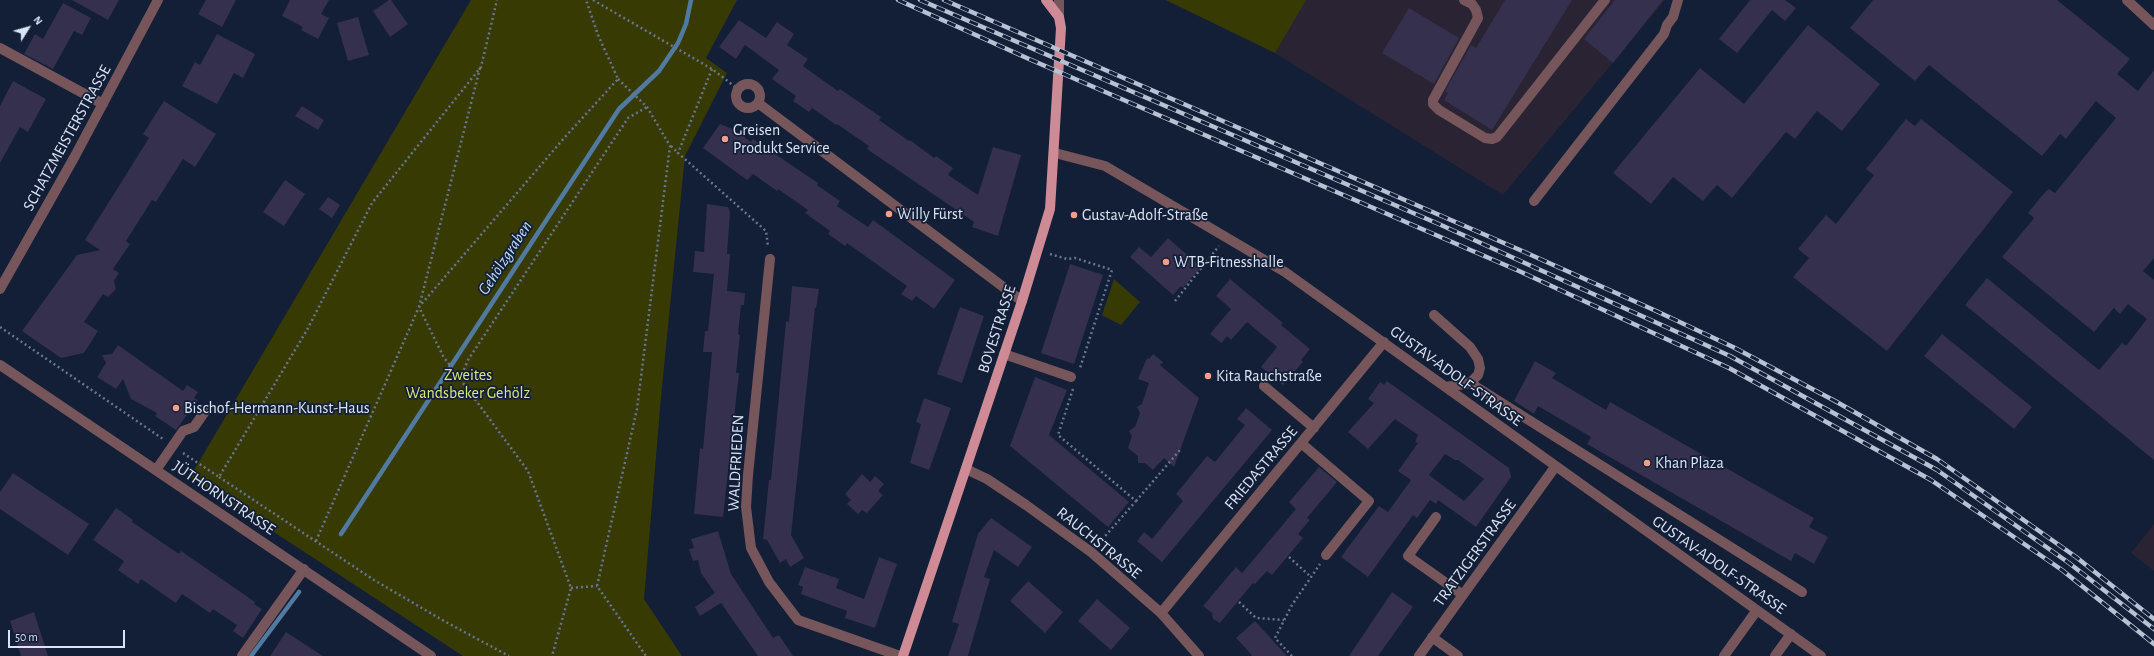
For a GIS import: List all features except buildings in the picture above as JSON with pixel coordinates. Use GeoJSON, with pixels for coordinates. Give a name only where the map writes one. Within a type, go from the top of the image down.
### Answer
{"type":"FeatureCollection","features":[{"type":"Feature","properties":{"kind":"main road"},"geometry":{"type":"LineString","coordinates":[[1046,0],[1059,17]]}},
{"type":"Feature","properties":{"kind":"main road","name":"BOVESTRASSE"},"geometry":{"type":"LineString","coordinates":[[901,656],[1022,301],[1050,209],[1061,28],[1059,17]]}},
{"type":"Feature","properties":{"kind":"street","name":"SCHATZMEISTERSTRASSE"},"geometry":{"type":"LineString","coordinates":[[0,289],[103,104],[158,0]]}},
{"type":"Feature","properties":{"kind":"street","name":"BOVESTRASSE"},"geometry":{"type":"LineString","coordinates":[[1059,0],[1059,17]]}},
{"type":"Feature","properties":{"kind":"street"},"geometry":{"type":"LineString","coordinates":[[1464,0],[1472,4],[1476,10],[1478,18],[1432,100],[1433,104],[1439,110],[1486,138],[1492,139],[1497,137],[1502,132],[1605,0]]}},
{"type":"Feature","properties":{"kind":"street"},"geometry":{"type":"LineString","coordinates":[[1534,201],[1664,34],[1667,25],[1673,17],[1678,0]]}},
{"type":"Feature","properties":{"kind":"street"},"geometry":{"type":"LineString","coordinates":[[2127,0],[2154,25]]}},
{"type":"Feature","properties":{"kind":"street"},"geometry":{"type":"LineString","coordinates":[[0,48],[103,104]]}},
{"type":"Feature","properties":{"kind":"street"},"geometry":{"type":"LineString","coordinates":[[747,84],[757,88],[760,98],[758,103],[748,108],[739,104],[736,99],[738,88],[747,84]]}},
{"type":"Feature","properties":{"kind":"street"},"geometry":{"type":"LineString","coordinates":[[758,103],[1022,301]]}},
{"type":"Feature","properties":{"kind":"street","name":"GUSTAV-ADOLF-STRASSE"},"geometry":{"type":"LineString","coordinates":[[1054,153],[1105,166],[1285,272],[1384,342],[1555,467],[1821,656]]}},
{"type":"Feature","properties":{"kind":"street","name":"WALDFRIEDEN"},"geometry":{"type":"LineString","coordinates":[[770,259],[748,475],[746,507],[751,548],[769,582],[798,620],[901,656]]}},
{"type":"Feature","properties":{"kind":"street"},"geometry":{"type":"LineString","coordinates":[[1434,316],[1470,347],[1478,358],[1480,368],[1478,375],[1470,383],[1446,387]]}},
{"type":"Feature","properties":{"kind":"street","name":"FRIEDASTRASSE"},"geometry":{"type":"LineString","coordinates":[[1161,613],[1384,342]]}},
{"type":"Feature","properties":{"kind":"street"},"geometry":{"type":"LineString","coordinates":[[1004,354],[1069,382]]}},
{"type":"Feature","properties":{"kind":"street","name":"JÜTHORNSTRASSE"},"geometry":{"type":"LineString","coordinates":[[0,365],[431,656]]}},
{"type":"Feature","properties":{"kind":"street"},"geometry":{"type":"LineString","coordinates":[[1470,383],[1802,592]]}},
{"type":"Feature","properties":{"kind":"street"},"geometry":{"type":"LineString","coordinates":[[1264,386],[1314,428]]}},
{"type":"Feature","properties":{"kind":"street"},"geometry":{"type":"LineString","coordinates":[[156,470],[183,431],[194,427],[206,410]]}},
{"type":"Feature","properties":{"kind":"street"},"geometry":{"type":"LineString","coordinates":[[1301,443],[1369,501],[1326,555]]}},
{"type":"Feature","properties":{"kind":"street","name":"TRATZIGERSTRASSE"},"geometry":{"type":"LineString","coordinates":[[1419,656],[1555,467]]}},
{"type":"Feature","properties":{"kind":"street","name":"RAUCHSTRASSE"},"geometry":{"type":"LineString","coordinates":[[966,469],[986,479],[1026,505],[1091,552],[1161,613],[1199,656]]}},
{"type":"Feature","properties":{"kind":"street"},"geometry":{"type":"LineString","coordinates":[[1436,517],[1408,556],[1463,595]]}},
{"type":"Feature","properties":{"kind":"street"},"geometry":{"type":"LineString","coordinates":[[242,656],[304,569]]}},
{"type":"Feature","properties":{"kind":"street"},"geometry":{"type":"LineString","coordinates":[[1724,656],[1757,610]]}},
{"type":"Feature","properties":{"kind":"street"},"geometry":{"type":"LineString","coordinates":[[1775,656],[1790,634]]}},
{"type":"Feature","properties":{"kind":"street"},"geometry":{"type":"LineString","coordinates":[[1432,637],[1458,656]]}},
{"type":"Feature","properties":{"kind":"path"},"geometry":{"type":"LineString","coordinates":[[316,541],[419,307],[497,0]]}},
{"type":"Feature","properties":{"kind":"path"},"geometry":{"type":"LineString","coordinates":[[586,0],[598,35],[618,79],[647,107],[670,146],[766,231],[770,259]]}},
{"type":"Feature","properties":{"kind":"path"},"geometry":{"type":"LineString","coordinates":[[593,0],[665,41],[680,52],[712,69],[738,88]]}},
{"type":"Feature","properties":{"kind":"path"},"geometry":{"type":"LineString","coordinates":[[219,477],[307,330],[372,203],[480,67]]}},
{"type":"Feature","properties":{"kind":"path"},"geometry":{"type":"LineString","coordinates":[[678,153],[712,69]]}},
{"type":"Feature","properties":{"kind":"path"},"geometry":{"type":"LineString","coordinates":[[419,307],[565,137],[618,79]]}},
{"type":"Feature","properties":{"kind":"path"},"geometry":{"type":"LineString","coordinates":[[460,379],[468,360],[628,118],[647,107]]}},
{"type":"Feature","properties":{"kind":"path"},"geometry":{"type":"LineString","coordinates":[[646,656],[597,586],[637,409],[670,146]]}},
{"type":"Feature","properties":{"kind":"path"},"geometry":{"type":"LineString","coordinates":[[1175,301],[1213,256],[1226,236]]}},
{"type":"Feature","properties":{"kind":"path"},"geometry":{"type":"LineString","coordinates":[[1038,251],[1067,259],[1075,258],[1112,270],[1081,368],[1073,366]]}},
{"type":"Feature","properties":{"kind":"path"},"geometry":{"type":"LineString","coordinates":[[419,307],[443,356],[528,471],[571,588],[552,656]]}},
{"type":"Feature","properties":{"kind":"path"},"geometry":{"type":"LineString","coordinates":[[0,327],[173,446],[380,584],[444,622],[509,656]]}},
{"type":"Feature","properties":{"kind":"path"},"geometry":{"type":"LineString","coordinates":[[1069,382],[1074,389],[1058,435],[1136,501]]}},
{"type":"Feature","properties":{"kind":"path"},"geometry":{"type":"LineString","coordinates":[[1091,552],[1180,450]]}},
{"type":"Feature","properties":{"kind":"path"},"geometry":{"type":"LineString","coordinates":[[1292,656],[1275,638],[1292,605],[1326,555]]}},
{"type":"Feature","properties":{"kind":"path"},"geometry":{"type":"LineString","coordinates":[[1289,557],[1311,576]]}},
{"type":"Feature","properties":{"kind":"path"},"geometry":{"type":"LineString","coordinates":[[571,588],[597,586]]}},
{"type":"Feature","properties":{"kind":"path"},"geometry":{"type":"LineString","coordinates":[[1239,602],[1256,618],[1284,620]]}},
{"type":"Feature","properties":{"kind":"shaded area"},"geometry":{"type":"Polygon","coordinates":[[[1165,0],[1665,0],[1503,195],[1275,53],[1165,0]]]}},
{"type":"Feature","properties":{"kind":"shaded area"},"geometry":{"type":"Polygon","coordinates":[[[2154,524],[2154,571],[2131,553],[2154,524]]]}},
{"type":"Feature","properties":{"kind":"green space","name":"Zweites Wandsbeker Gehölz"},"geometry":{"type":"Polygon","coordinates":[[[471,0],[737,0],[706,58],[727,73],[685,156],[661,397],[644,599],[682,656],[463,656],[190,477],[471,0]]]}},
{"type":"Feature","properties":{"kind":"green space"},"geometry":{"type":"Polygon","coordinates":[[[1166,0],[1306,0],[1275,53],[1166,0]]]}},
{"type":"Feature","properties":{"kind":"green space"},"geometry":{"type":"Polygon","coordinates":[[[1114,279],[1140,302],[1121,325],[1102,315],[1114,279]]]}},
{"type":"Feature","properties":{"kind":"waterway","name":"Gehölzgraben"},"geometry":{"type":"LineString","coordinates":[[341,534],[619,109],[659,71],[678,43],[686,24],[691,0]]}},
{"type":"Feature","properties":{"kind":"waterway","name":"Gehölzgraben"},"geometry":{"type":"LineString","coordinates":[[251,656],[299,592]]}},
{"type":"Feature","properties":{"kind":"railway"},"geometry":{"type":"LineString","coordinates":[[898,0],[1029,59],[1519,271],[1729,368],[1931,480],[2062,570],[2154,644]]}},
{"type":"Feature","properties":{"kind":"railway"},"geometry":{"type":"LineString","coordinates":[[920,0],[1441,225],[1730,356],[1937,470],[2069,563],[2154,629]]}},
{"type":"Feature","properties":{"kind":"railway"},"geometry":{"type":"LineString","coordinates":[[944,0],[1520,250],[1733,347],[1835,401],[1937,459],[2076,557],[2154,619]]}},
{"type":"Feature","properties":{"kind":"place","name":"Greisen Produkt Service"},"geometry":{"type":"Point","coordinates":[725,139]}},
{"type":"Feature","properties":{"kind":"place","name":"Willy Fürst"},"geometry":{"type":"Point","coordinates":[889,214]}},
{"type":"Feature","properties":{"kind":"place","name":"Gustav-Adolf-Straße"},"geometry":{"type":"Point","coordinates":[1074,215]}},
{"type":"Feature","properties":{"kind":"place","name":"WTB-Fitnesshalle"},"geometry":{"type":"Point","coordinates":[1166,262]}},
{"type":"Feature","properties":{"kind":"place","name":"Kita Rauchstraße"},"geometry":{"type":"Point","coordinates":[1208,376]}},
{"type":"Feature","properties":{"kind":"place","name":"Bischof-Hermann-Kunst-Haus"},"geometry":{"type":"Point","coordinates":[176,408]}},
{"type":"Feature","properties":{"kind":"place","name":"Khan Plaza"},"geometry":{"type":"Point","coordinates":[1647,463]}}]}
